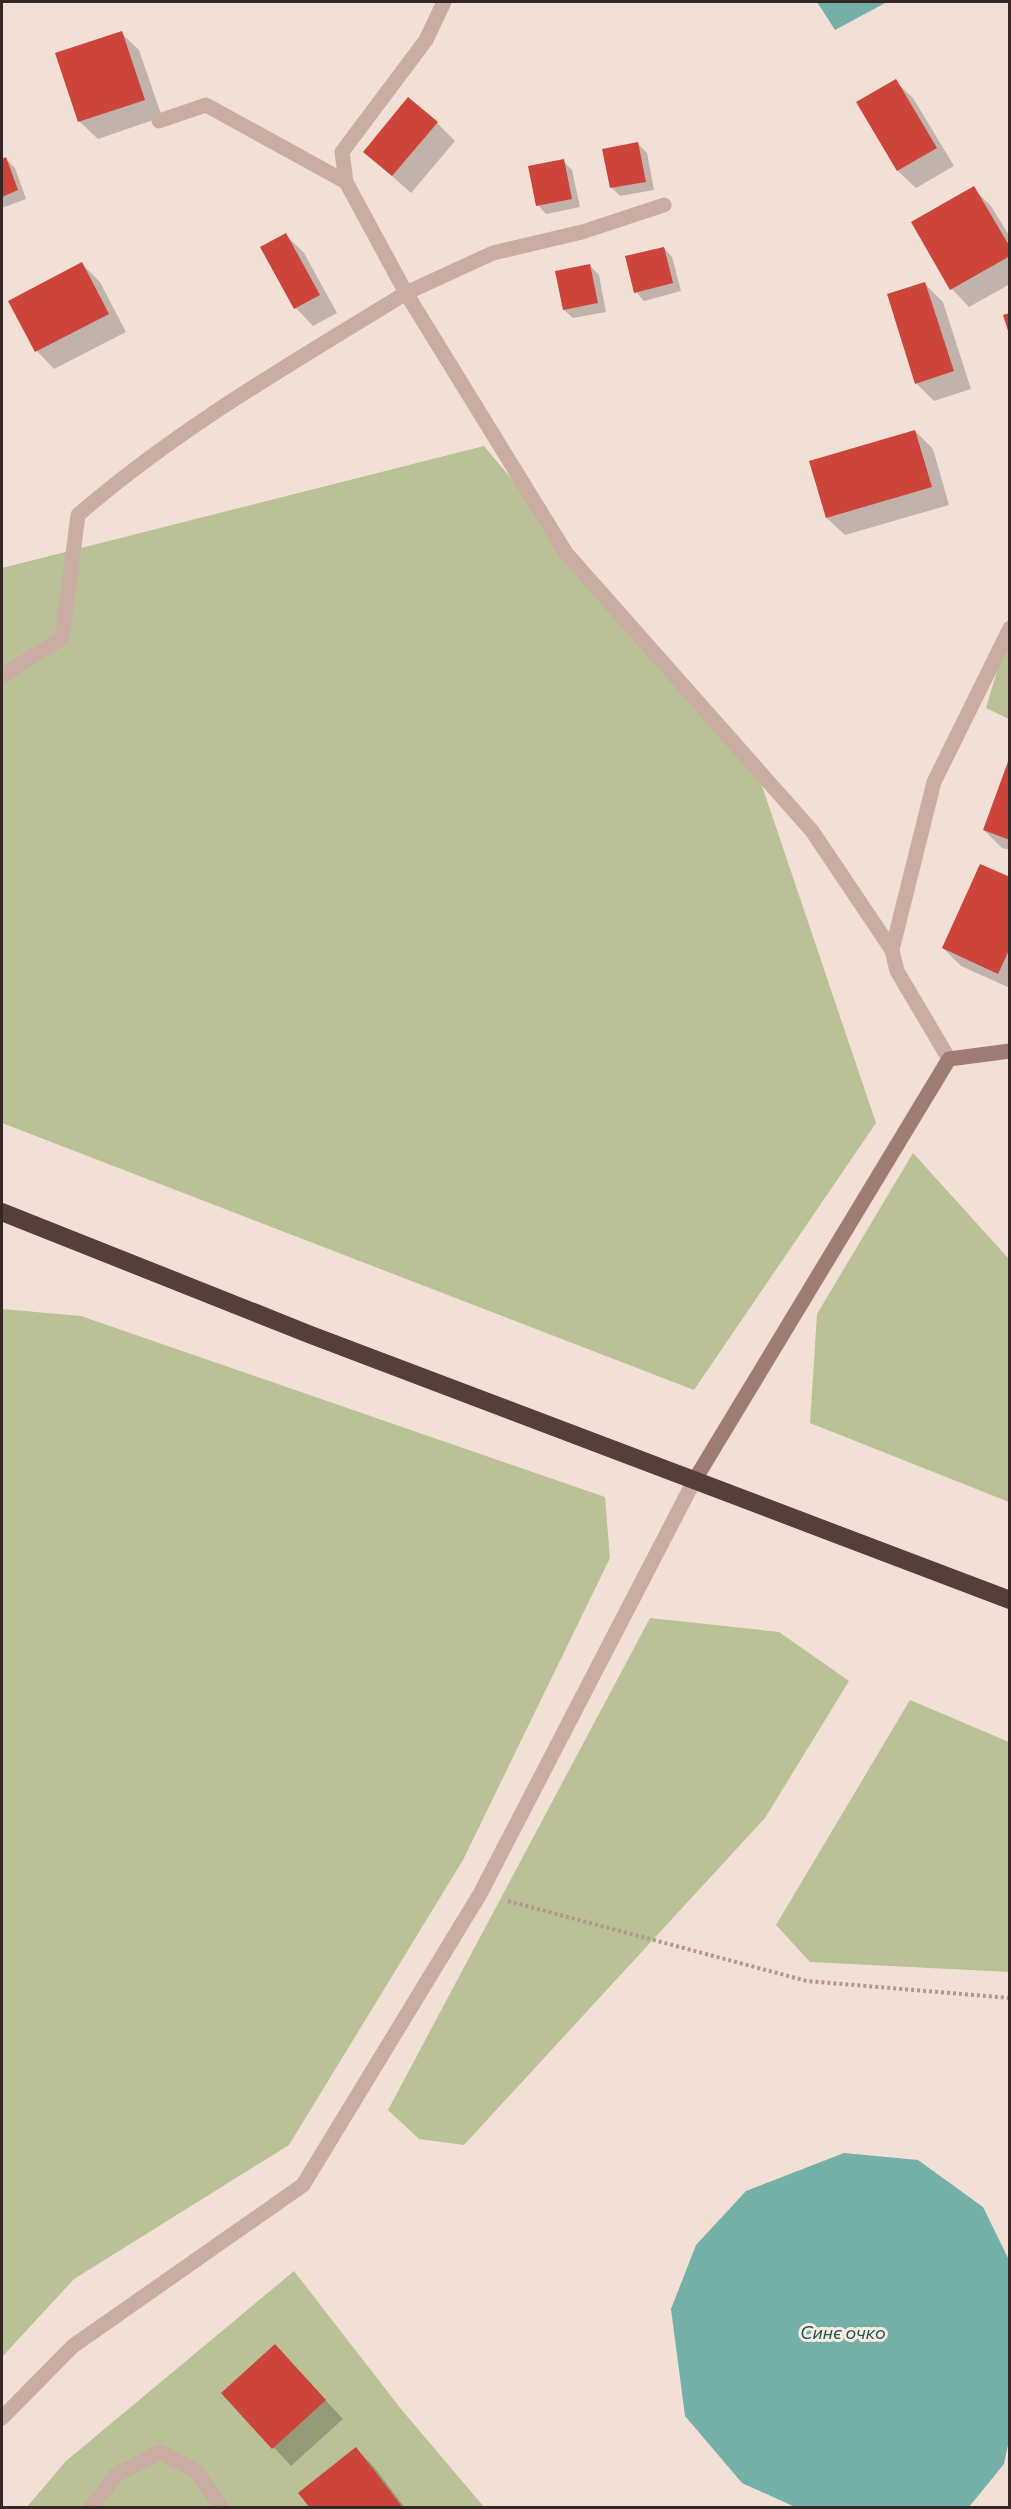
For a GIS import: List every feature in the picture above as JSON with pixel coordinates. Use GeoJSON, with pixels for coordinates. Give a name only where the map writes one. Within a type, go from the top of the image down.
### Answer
{"type":"FeatureCollection","features":[{"type":"Feature","properties":{"kind":"highway"},"geometry":{"type":"LineString","coordinates":[[2,1212],[311,1335],[1010,1600]]}},
{"type":"Feature","properties":{"kind":"street"},"geometry":{"type":"LineString","coordinates":[[444,2],[426,40],[342,152],[346,182],[406,293],[566,553],[812,831],[892,950],[897,970],[949,1059]]}},
{"type":"Feature","properties":{"kind":"street"},"geometry":{"type":"LineString","coordinates":[[159,122],[206,105],[346,182]]}},
{"type":"Feature","properties":{"kind":"street"},"geometry":{"type":"LineString","coordinates":[[2,676],[62,638],[78,515],[116,483],[246,392],[406,293],[493,253],[582,232],[664,205]]}},
{"type":"Feature","properties":{"kind":"street"},"geometry":{"type":"LineString","coordinates":[[892,950],[934,782],[1010,628]]}},
{"type":"Feature","properties":{"kind":"street"},"geometry":{"type":"LineString","coordinates":[[949,1059],[1010,1051]]}},
{"type":"Feature","properties":{"kind":"street"},"geometry":{"type":"LineString","coordinates":[[2,2418],[73,2346],[303,2185],[480,1894],[694,1481],[949,1059]]}},
{"type":"Feature","properties":{"kind":"street"},"geometry":{"type":"LineString","coordinates":[[91,2508],[117,2475],[160,2452],[196,2471],[222,2508]]}},
{"type":"Feature","properties":{"kind":"path"},"geometry":{"type":"LineString","coordinates":[[480,1894],[807,1981],[1010,1998]]}},
{"type":"Feature","properties":{"kind":"green space"},"geometry":{"type":"Polygon","coordinates":[[[484,446],[758,774],[876,1123],[694,1390],[2,1123],[2,568],[484,446]]]}},
{"type":"Feature","properties":{"kind":"green space"},"geometry":{"type":"Polygon","coordinates":[[[1009,631],[1009,719],[986,708],[1009,631]]]}},
{"type":"Feature","properties":{"kind":"green space"},"geometry":{"type":"Polygon","coordinates":[[[913,1153],[1009,1259],[1009,1502],[810,1423],[817,1314],[913,1153]]]}},
{"type":"Feature","properties":{"kind":"green space"},"geometry":{"type":"Polygon","coordinates":[[[2,1309],[81,1316],[605,1497],[610,1558],[463,1860],[289,2145],[74,2279],[2,2357],[2,1309]]]}},
{"type":"Feature","properties":{"kind":"green space"},"geometry":{"type":"Polygon","coordinates":[[[650,1618],[779,1632],[849,1681],[765,1818],[464,2145],[419,2139],[388,2110],[650,1618]]]}},
{"type":"Feature","properties":{"kind":"green space"},"geometry":{"type":"Polygon","coordinates":[[[910,1700],[1009,1742],[1009,1972],[810,1962],[776,1925],[910,1700]]]}},
{"type":"Feature","properties":{"kind":"green space"},"geometry":{"type":"Polygon","coordinates":[[[294,2271],[401,2409],[484,2507],[26,2508],[66,2461],[294,2271]]]}},
{"type":"Feature","properties":{"kind":"water"},"geometry":{"type":"Polygon","coordinates":[[[817,2],[887,2],[835,30],[817,2]]]}},
{"type":"Feature","properties":{"kind":"water","name":"Синє очко"},"geometry":{"type":"Polygon","coordinates":[[[844,2153],[918,2160],[983,2207],[1009,2260],[1009,2440],[1004,2464],[969,2507],[795,2507],[742,2483],[685,2416],[671,2309],[696,2245],[746,2191],[844,2153]]]}},
{"type":"Feature","properties":{"kind":"building"},"geometry":{"type":"Polygon","coordinates":[[[122,31],[145,100],[78,122],[55,53],[122,31]]]}},
{"type":"Feature","properties":{"kind":"building"},"geometry":{"type":"Polygon","coordinates":[[[896,79],[937,148],[897,171],[856,102],[896,79]]]}},
{"type":"Feature","properties":{"kind":"building"},"geometry":{"type":"Polygon","coordinates":[[[408,97],[438,122],[392,176],[363,152],[408,97]]]}},
{"type":"Feature","properties":{"kind":"building"},"geometry":{"type":"Polygon","coordinates":[[[638,142],[646,182],[610,188],[602,149],[638,142]]]}},
{"type":"Feature","properties":{"kind":"building"},"geometry":{"type":"Polygon","coordinates":[[[6,157],[18,190],[2,197],[2,159],[6,157]]]}},
{"type":"Feature","properties":{"kind":"building"},"geometry":{"type":"Polygon","coordinates":[[[564,159],[572,199],[536,206],[528,166],[564,159]]]}},
{"type":"Feature","properties":{"kind":"building"},"geometry":{"type":"Polygon","coordinates":[[[974,186],[1010,247],[1010,256],[950,290],[911,222],[974,186]]]}},
{"type":"Feature","properties":{"kind":"building"},"geometry":{"type":"Polygon","coordinates":[[[286,233],[320,295],[294,309],[260,247],[286,233]]]}},
{"type":"Feature","properties":{"kind":"building"},"geometry":{"type":"Polygon","coordinates":[[[664,247],[673,283],[634,293],[625,256],[664,247]]]}},
{"type":"Feature","properties":{"kind":"building"},"geometry":{"type":"Polygon","coordinates":[[[82,262],[109,314],[35,352],[8,301],[82,262]]]}},
{"type":"Feature","properties":{"kind":"building"},"geometry":{"type":"Polygon","coordinates":[[[590,264],[598,303],[563,310],[555,271],[590,264]]]}},
{"type":"Feature","properties":{"kind":"building"},"geometry":{"type":"Polygon","coordinates":[[[925,282],[954,371],[915,384],[887,294],[925,282]]]}},
{"type":"Feature","properties":{"kind":"building"},"geometry":{"type":"Polygon","coordinates":[[[1010,313],[1010,334],[1009,334],[1003,315],[1010,313]]]}},
{"type":"Feature","properties":{"kind":"building"},"geometry":{"type":"Polygon","coordinates":[[[915,430],[932,487],[826,518],[809,461],[915,430]]]}},
{"type":"Feature","properties":{"kind":"building"},"geometry":{"type":"Polygon","coordinates":[[[1010,759],[1010,840],[983,830],[1010,759]]]}},
{"type":"Feature","properties":{"kind":"building"},"geometry":{"type":"Polygon","coordinates":[[[980,864],[1010,877],[1010,948],[998,974],[942,948],[980,864]]]}},
{"type":"Feature","properties":{"kind":"building"},"geometry":{"type":"Polygon","coordinates":[[[275,2344],[326,2400],[272,2449],[221,2393],[275,2344]]]}},
{"type":"Feature","properties":{"kind":"building"},"geometry":{"type":"Polygon","coordinates":[[[356,2447],[403,2508],[310,2508],[298,2493],[356,2447]]]}}]}
